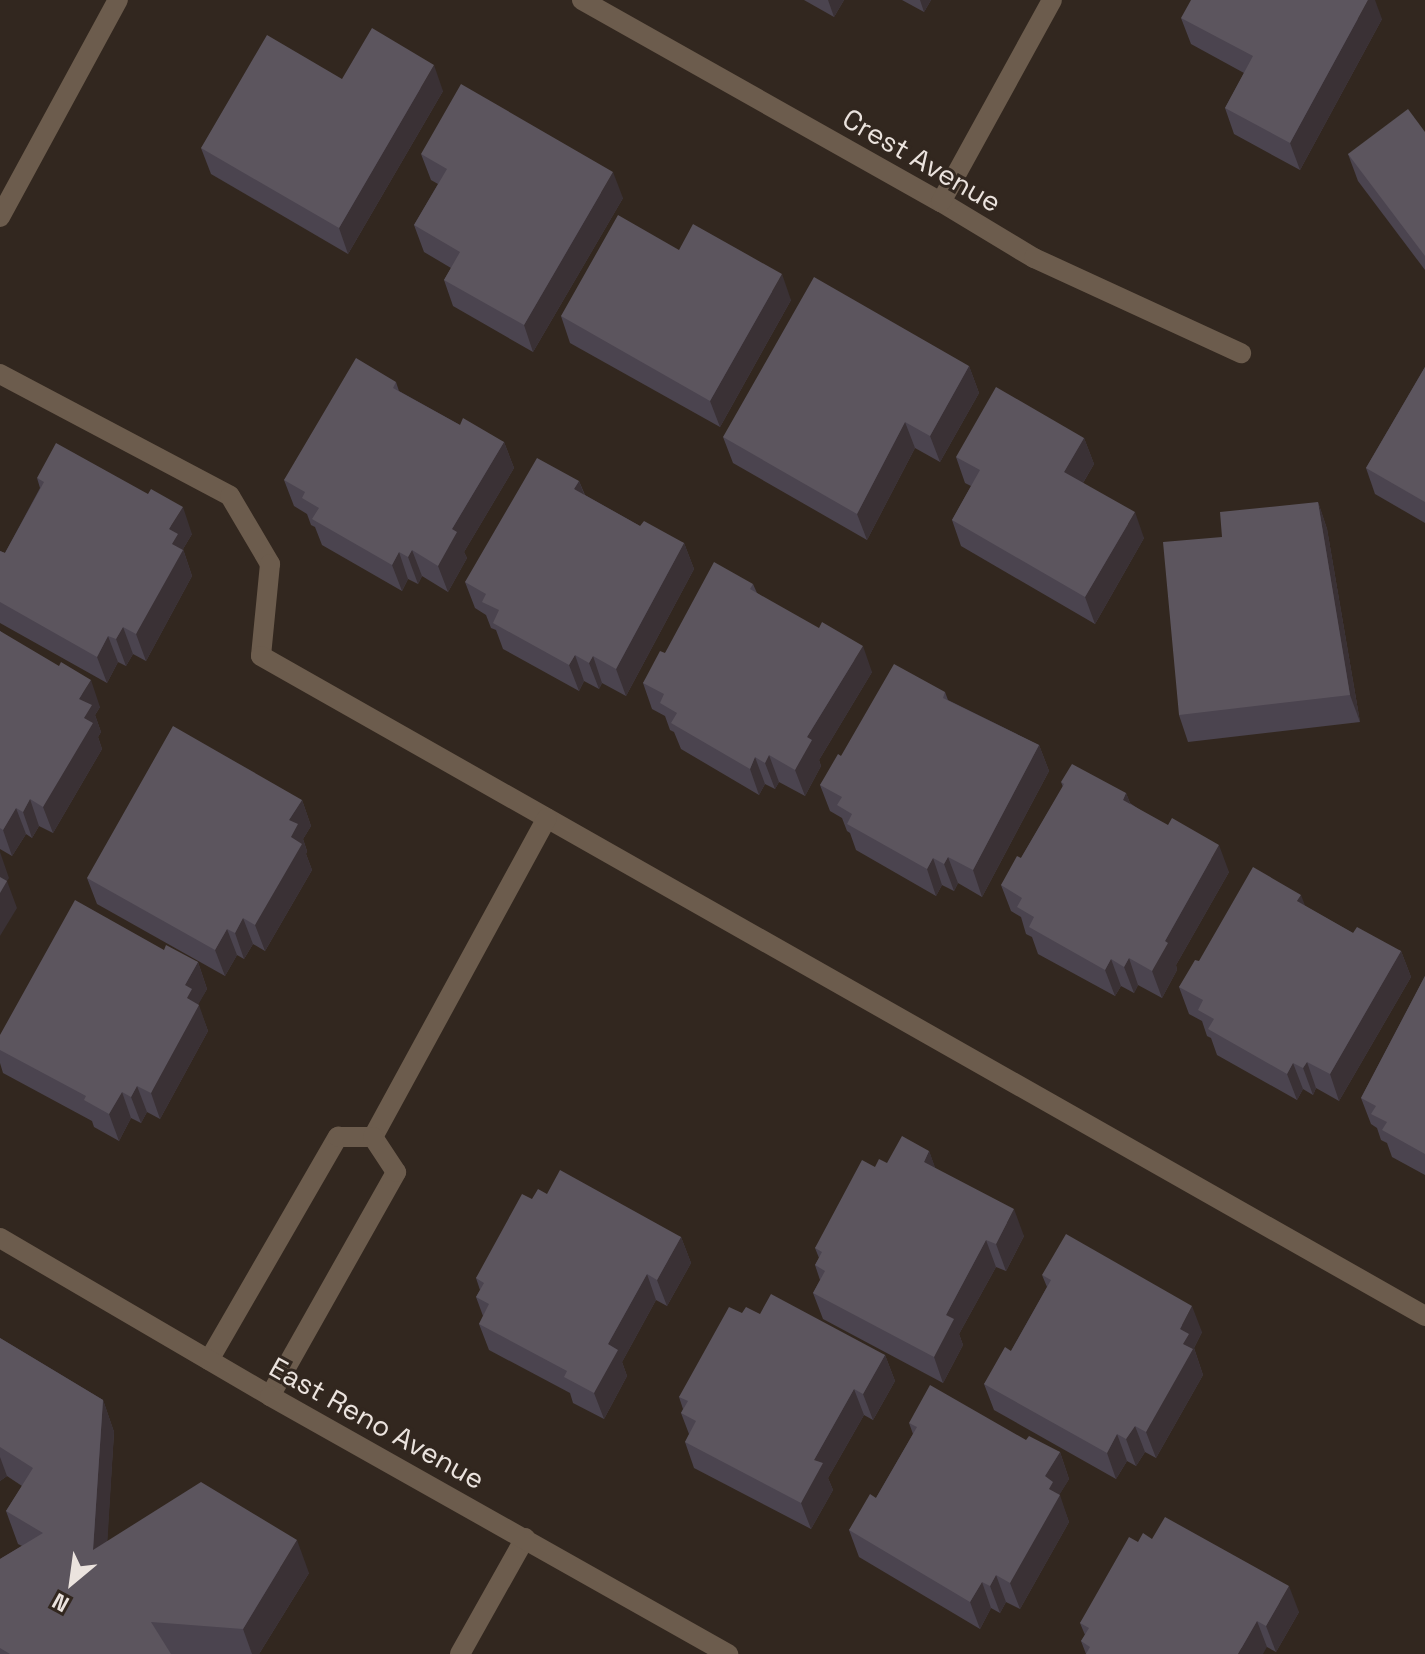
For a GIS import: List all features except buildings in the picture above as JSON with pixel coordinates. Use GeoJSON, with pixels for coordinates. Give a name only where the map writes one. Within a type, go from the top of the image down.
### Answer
{"type":"FeatureCollection","features":[{"type":"Feature","properties":{"kind":"street"},"geometry":{"type":"LineString","coordinates":[[0,217],[118,0]]}},
{"type":"Feature","properties":{"kind":"street","name":"Crest Avenue"},"geometry":{"type":"LineString","coordinates":[[582,0],[941,202],[1034,258],[1241,353]]}},
{"type":"Feature","properties":{"kind":"street"},"geometry":{"type":"LineString","coordinates":[[941,202],[1052,0]]}},
{"type":"Feature","properties":{"kind":"street"},"geometry":{"type":"LineString","coordinates":[[0,374],[230,496],[270,564],[261,656],[1425,1316]]}},
{"type":"Feature","properties":{"kind":"street"},"geometry":{"type":"LineString","coordinates":[[373,1137],[547,818]]}},
{"type":"Feature","properties":{"kind":"street"},"geometry":{"type":"LineString","coordinates":[[209,1360],[338,1137],[373,1137]]}},
{"type":"Feature","properties":{"kind":"street"},"geometry":{"type":"LineString","coordinates":[[270,1396],[396,1172],[373,1137]]}},
{"type":"Feature","properties":{"kind":"street","name":"East Reno Avenue"},"geometry":{"type":"LineString","coordinates":[[0,1238],[270,1396],[728,1654]]}},
{"type":"Feature","properties":{"kind":"street"},"geometry":{"type":"LineString","coordinates":[[460,1654],[525,1538]]}}]}
